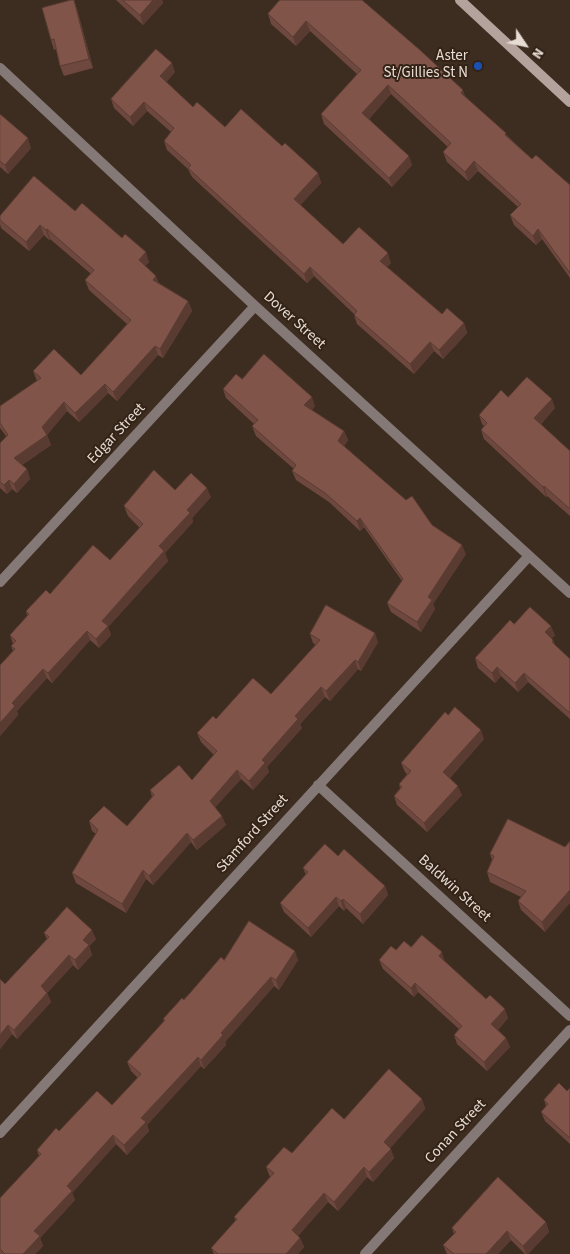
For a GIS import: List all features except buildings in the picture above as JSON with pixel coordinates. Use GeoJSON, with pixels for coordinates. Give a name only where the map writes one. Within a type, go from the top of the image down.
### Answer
{"type":"FeatureCollection","features":[{"type":"Feature","properties":{"kind":"main road"},"geometry":{"type":"LineString","coordinates":[[460,0],[570,102]]}},
{"type":"Feature","properties":{"kind":"street","name":"Dover Street"},"geometry":{"type":"LineString","coordinates":[[0,68],[255,306],[570,593]]}},
{"type":"Feature","properties":{"kind":"street","name":"Edgar Street"},"geometry":{"type":"LineString","coordinates":[[0,582],[255,306]]}},
{"type":"Feature","properties":{"kind":"street","name":"Stamford Street"},"geometry":{"type":"LineString","coordinates":[[0,1133],[529,556]]}},
{"type":"Feature","properties":{"kind":"street","name":"Baldwin Street"},"geometry":{"type":"LineString","coordinates":[[318,785],[570,1016]]}},
{"type":"Feature","properties":{"kind":"street","name":"Conan Street"},"geometry":{"type":"LineString","coordinates":[[365,1254],[570,1030]]}},
{"type":"Feature","properties":{"kind":"place","name":"Aster St/Gillies St N"},"geometry":{"type":"Point","coordinates":[478,66]}}]}
